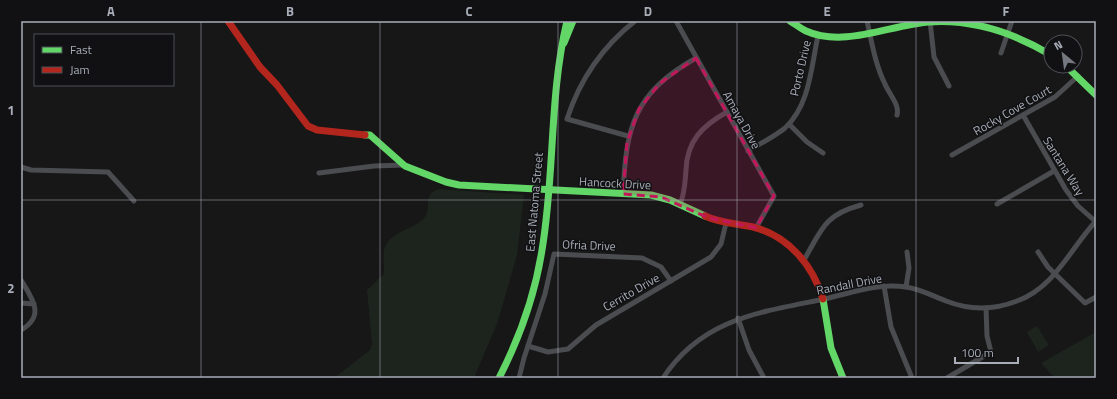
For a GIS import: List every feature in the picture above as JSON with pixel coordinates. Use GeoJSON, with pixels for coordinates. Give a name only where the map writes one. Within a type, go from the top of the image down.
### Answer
{"type":"FeatureCollection","features":[{"type":"Feature","properties":{"kind":"street"},"geometry":{"type":"LineString","coordinates":[[228,21],[257,63],[277,85],[308,126],[317,130],[370,135],[405,166]]}},
{"type":"Feature","properties":{"kind":"street","name":"East Natoma Street"},"geometry":{"type":"LineString","coordinates":[[500,378],[522,327],[534,288],[545,228],[547,191],[561,46],[567,21]]}},
{"type":"Feature","properties":{"kind":"street"},"geometry":{"type":"LineString","coordinates":[[561,46],[568,36],[573,21]]}},
{"type":"Feature","properties":{"kind":"street"},"geometry":{"type":"LineString","coordinates":[[628,136],[567,119],[577,92],[591,67],[609,45],[636,21]]}},
{"type":"Feature","properties":{"kind":"street","name":"Amaya Drive"},"geometry":{"type":"LineString","coordinates":[[676,21],[774,196],[756,228]]}},
{"type":"Feature","properties":{"kind":"street"},"geometry":{"type":"LineString","coordinates":[[790,21],[805,31],[818,36],[840,37],[930,22],[966,24],[1007,34],[1043,50]]}},
{"type":"Feature","properties":{"kind":"street"},"geometry":{"type":"LineString","coordinates":[[867,21],[879,71],[898,109],[897,116]]}},
{"type":"Feature","properties":{"kind":"street"},"geometry":{"type":"LineString","coordinates":[[1001,53],[1012,21]]}},
{"type":"Feature","properties":{"kind":"street"},"geometry":{"type":"LineString","coordinates":[[930,22],[934,57],[949,86]]}},
{"type":"Feature","properties":{"kind":"street","name":"Porto Drive"},"geometry":{"type":"LineString","coordinates":[[748,151],[775,136],[789,124],[801,108],[805,97],[818,36]]}},
{"type":"Feature","properties":{"kind":"street"},"geometry":{"type":"LineString","coordinates":[[623,194],[624,158],[628,136],[639,109],[654,89],[672,72],[696,58]]}},
{"type":"Feature","properties":{"kind":"street"},"geometry":{"type":"LineString","coordinates":[[1076,74],[1096,95]]}},
{"type":"Feature","properties":{"kind":"street","name":"Rocky Cove Court"},"geometry":{"type":"LineString","coordinates":[[952,155],[1023,116],[1061,93],[1078,76]]}},
{"type":"Feature","properties":{"kind":"street"},"geometry":{"type":"LineString","coordinates":[[680,204],[684,192],[686,162],[690,145],[702,128],[727,112]]}},
{"type":"Feature","properties":{"kind":"street","name":"Santana Way"},"geometry":{"type":"LineString","coordinates":[[1023,116],[1054,171],[1072,199],[1096,221]]}},
{"type":"Feature","properties":{"kind":"street"},"geometry":{"type":"LineString","coordinates":[[789,124],[807,142],[823,153]]}},
{"type":"Feature","properties":{"kind":"street"},"geometry":{"type":"LineString","coordinates":[[319,173],[374,166],[405,166]]}},
{"type":"Feature","properties":{"kind":"street","name":"Hancock Drive"},"geometry":{"type":"LineString","coordinates":[[405,166],[453,184],[547,191],[651,195],[680,204],[709,218],[726,223],[756,228],[782,240],[804,260],[817,280],[823,299],[831,348],[843,378]]}},
{"type":"Feature","properties":{"kind":"street"},"geometry":{"type":"LineString","coordinates":[[21,167],[31,170],[108,172],[134,201]]}},
{"type":"Feature","properties":{"kind":"street"},"geometry":{"type":"LineString","coordinates":[[997,204],[1054,171]]}},
{"type":"Feature","properties":{"kind":"street"},"geometry":{"type":"LineString","coordinates":[[804,260],[831,217],[842,210],[861,205]]}},
{"type":"Feature","properties":{"kind":"street","name":"Randall Drive"},"geometry":{"type":"LineString","coordinates":[[663,378],[680,356],[700,338],[738,318],[884,286],[906,287],[967,307],[986,308],[1006,305],[1022,299],[1039,289],[1056,274],[1078,241],[1096,221]]}},
{"type":"Feature","properties":{"kind":"street","name":"Cerrito Drive"},"geometry":{"type":"LineString","coordinates":[[528,346],[548,352],[568,349],[578,342],[592,327],[714,254],[723,240],[726,223]]}},
{"type":"Feature","properties":{"kind":"street"},"geometry":{"type":"LineString","coordinates":[[906,287],[908,268],[907,252]]}},
{"type":"Feature","properties":{"kind":"street"},"geometry":{"type":"LineString","coordinates":[[1038,252],[1043,261],[1085,303],[1096,297]]}},
{"type":"Feature","properties":{"kind":"street","name":"Ofria Drive"},"geometry":{"type":"LineString","coordinates":[[520,378],[528,346],[542,307],[554,254],[642,258],[661,267],[671,281]]}},
{"type":"Feature","properties":{"kind":"street"},"geometry":{"type":"LineString","coordinates":[[21,280],[34,304],[33,322],[21,330]]}},
{"type":"Feature","properties":{"kind":"street"},"geometry":{"type":"LineString","coordinates":[[884,286],[891,327],[912,378]]}},
{"type":"Feature","properties":{"kind":"street"},"geometry":{"type":"LineString","coordinates":[[21,303],[34,304]]}},
{"type":"Feature","properties":{"kind":"street"},"geometry":{"type":"LineString","coordinates":[[947,378],[991,352],[987,336],[986,308]]}},
{"type":"Feature","properties":{"kind":"street"},"geometry":{"type":"LineString","coordinates":[[738,318],[749,350],[764,378]]}},
{"type":"Feature","properties":{"kind":"highlighted area"},"geometry":{"type":"Polygon","coordinates":[[[696,58],[774,196],[756,228],[709,218],[661,197],[623,194],[627,142],[639,109],[660,83],[696,58]]]}},
{"type":"Feature","properties":{"kind":"shaded area"},"geometry":{"type":"Polygon","coordinates":[[[439,189],[524,195],[517,255],[498,321],[474,378],[334,378],[370,350],[372,344],[367,290],[384,274],[385,246],[396,235],[417,224],[425,217],[429,197],[434,191],[439,189]]]}},
{"type":"Feature","properties":{"kind":"shaded area"},"geometry":{"type":"Polygon","coordinates":[[[1037,326],[1049,345],[1038,352],[1027,332],[1037,326]]]}},
{"type":"Feature","properties":{"kind":"shaded area"},"geometry":{"type":"Polygon","coordinates":[[[1096,332],[1096,378],[1055,378],[1041,363],[1096,332]]]}},
{"type":"Feature","properties":{"kind":"traffic: fast"},"geometry":{"type":"LineString","coordinates":[[499,378],[514,347],[526,316],[539,267],[549,193],[557,78],[567,21]]}},
{"type":"Feature","properties":{"kind":"traffic: fast"},"geometry":{"type":"LineString","coordinates":[[564,43],[573,21]]}},
{"type":"Feature","properties":{"kind":"traffic: fast"},"geometry":{"type":"LineString","coordinates":[[790,21],[806,31],[821,36],[836,37],[867,34],[929,22],[961,23],[977,25],[1007,34],[1043,50]]}},
{"type":"Feature","properties":{"kind":"traffic: fast"},"geometry":{"type":"LineString","coordinates":[[1074,74],[1096,95]]}},
{"type":"Feature","properties":{"kind":"traffic: fast"},"geometry":{"type":"LineString","coordinates":[[365,135],[370,135],[405,166],[446,182],[459,185],[651,195],[670,200],[705,216]]}},
{"type":"Feature","properties":{"kind":"traffic: fast"},"geometry":{"type":"LineString","coordinates":[[823,299],[831,348],[843,378]]}},
{"type":"Feature","properties":{"kind":"traffic: jam"},"geometry":{"type":"LineString","coordinates":[[228,21],[260,67],[277,85],[308,126],[317,130],[365,135]]}},
{"type":"Feature","properties":{"kind":"traffic: jam"},"geometry":{"type":"LineString","coordinates":[[705,216],[723,222],[753,227],[778,237],[798,254],[806,264],[819,287],[823,299]]}}]}
